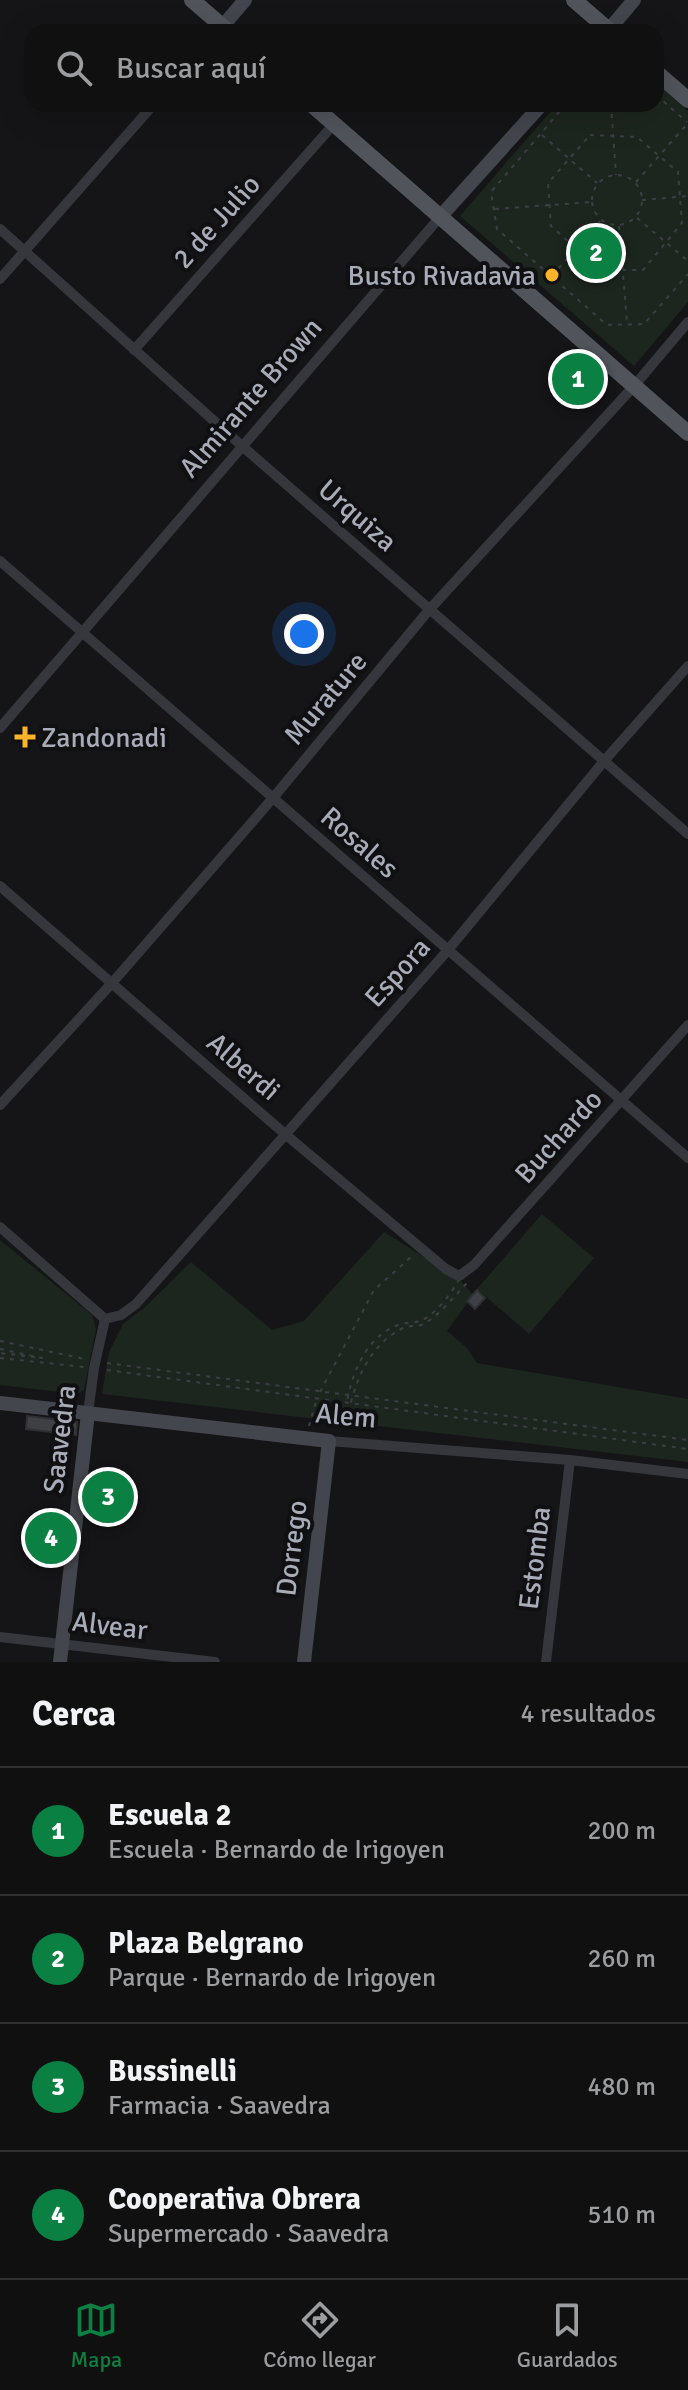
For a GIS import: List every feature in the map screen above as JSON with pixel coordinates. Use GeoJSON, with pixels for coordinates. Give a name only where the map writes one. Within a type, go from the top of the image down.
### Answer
{"type":"FeatureCollection","features":[{"type":"Feature","properties":{"kind":"main road"},"geometry":{"type":"LineString","coordinates":[[192,0],[217,24]]}},
{"type":"Feature","properties":{"kind":"main road"},"geometry":{"type":"LineString","coordinates":[[227,24],[245,0]]}},
{"type":"Feature","properties":{"kind":"main road"},"geometry":{"type":"LineString","coordinates":[[574,0],[601,24]]}},
{"type":"Feature","properties":{"kind":"main road"},"geometry":{"type":"LineString","coordinates":[[615,24],[634,0]]}},
{"type":"Feature","properties":{"kind":"main road"},"geometry":{"type":"LineString","coordinates":[[664,79],[688,100]]}},
{"type":"Feature","properties":{"kind":"main road"},"geometry":{"type":"LineString","coordinates":[[320,112],[688,433]]}},
{"type":"Feature","properties":{"kind":"main road","name":"Almirante Brown"},"geometry":{"type":"LineString","coordinates":[[440,217],[535,112]]}},
{"type":"Feature","properties":{"kind":"main road","name":"Alem"},"geometry":{"type":"LineString","coordinates":[[0,1403],[329,1441]]}},
{"type":"Feature","properties":{"kind":"main road","name":"Saavedra"},"geometry":{"type":"LineString","coordinates":[[60,1662],[88,1413]]}},
{"type":"Feature","properties":{"kind":"main road","name":"Dorrego"},"geometry":{"type":"LineString","coordinates":[[304,1662],[329,1441]]}},
{"type":"Feature","properties":{"kind":"street"},"geometry":{"type":"LineString","coordinates":[[0,279],[147,112]]}},
{"type":"Feature","properties":{"kind":"street","name":"2 de Julio"},"geometry":{"type":"LineString","coordinates":[[134,350],[334,124]]}},
{"type":"Feature","properties":{"kind":"street","name":"Almirante Brown"},"geometry":{"type":"LineString","coordinates":[[0,728],[440,217]]}},
{"type":"Feature","properties":{"kind":"street","name":"Urquiza"},"geometry":{"type":"LineString","coordinates":[[0,229],[242,446],[688,834]]}},
{"type":"Feature","properties":{"kind":"street","name":"Murature"},"geometry":{"type":"LineString","coordinates":[[0,1105],[112,983],[273,798],[429,610],[634,386],[688,322]]}},
{"type":"Feature","properties":{"kind":"street","name":"Rosales"},"geometry":{"type":"LineString","coordinates":[[0,561],[688,1158]]}},
{"type":"Feature","properties":{"kind":"street","name":"Espora"},"geometry":{"type":"LineString","coordinates":[[105,1319],[121,1315],[136,1304],[448,950],[604,761],[688,666]]}},
{"type":"Feature","properties":{"kind":"street","name":"Alberdi"},"geometry":{"type":"LineString","coordinates":[[0,886],[285,1134],[446,1269],[461,1276]]}},
{"type":"Feature","properties":{"kind":"street","name":"Buchardo"},"geometry":{"type":"LineString","coordinates":[[461,1276],[688,1025]]}},
{"type":"Feature","properties":{"kind":"street"},"geometry":{"type":"LineString","coordinates":[[0,1227],[105,1319]]}},
{"type":"Feature","properties":{"kind":"street","name":"Saavedra"},"geometry":{"type":"LineString","coordinates":[[88,1413],[105,1319]]}},
{"type":"Feature","properties":{"kind":"street","name":"Alem"},"geometry":{"type":"LineString","coordinates":[[329,1441],[570,1460],[688,1474]]}},
{"type":"Feature","properties":{"kind":"street","name":"Estomba"},"geometry":{"type":"LineString","coordinates":[[546,1662],[570,1460]]}},
{"type":"Feature","properties":{"kind":"street","name":"Alvear"},"geometry":{"type":"LineString","coordinates":[[0,1637],[215,1662]]}},
{"type":"Feature","properties":{"kind":"path"},"geometry":{"type":"LineString","coordinates":[[635,183],[688,123],[664,102]]}},
{"type":"Feature","properties":{"kind":"path"},"geometry":{"type":"LineString","coordinates":[[559,112],[491,192],[497,229],[607,325],[644,324],[688,274]]}},
{"type":"Feature","properties":{"kind":"path"},"geometry":{"type":"LineString","coordinates":[[612,112],[616,175]]}},
{"type":"Feature","properties":{"kind":"path"},"geometry":{"type":"LineString","coordinates":[[541,134],[598,184]]}},
{"type":"Feature","properties":{"kind":"path"},"geometry":{"type":"LineString","coordinates":[[590,135],[637,137],[659,156],[678,172],[682,223],[643,270],[600,270],[551,226],[548,183],[590,135]]}},
{"type":"Feature","properties":{"kind":"path"},"geometry":{"type":"LineString","coordinates":[[616,175],[625,176],[635,183],[642,194],[641,210],[637,217],[619,226],[601,220],[592,202],[598,184],[616,175]]}},
{"type":"Feature","properties":{"kind":"path"},"geometry":{"type":"LineString","coordinates":[[642,200],[688,196]]}},
{"type":"Feature","properties":{"kind":"path"},"geometry":{"type":"LineString","coordinates":[[494,209],[592,202]]}},
{"type":"Feature","properties":{"kind":"path"},"geometry":{"type":"LineString","coordinates":[[637,217],[688,261]]}},
{"type":"Feature","properties":{"kind":"path"},"geometry":{"type":"LineString","coordinates":[[552,277],[601,220]]}},
{"type":"Feature","properties":{"kind":"path"},"geometry":{"type":"LineString","coordinates":[[619,226],[627,325]]}},
{"type":"Feature","properties":{"kind":"path"},"geometry":{"type":"LineString","coordinates":[[305,1438],[317,1398],[374,1290],[420,1247]]}},
{"type":"Feature","properties":{"kind":"path"},"geometry":{"type":"LineString","coordinates":[[461,1276],[467,1283],[435,1315],[421,1325],[404,1327],[369,1355],[351,1402],[347,1401],[351,1380],[365,1352],[384,1332],[402,1323],[420,1321],[450,1295],[461,1276]]}},
{"type":"Feature","properties":{"kind":"path"},"geometry":{"type":"LineString","coordinates":[[0,1341],[95,1365],[688,1449]]}},
{"type":"Feature","properties":{"kind":"path"},"geometry":{"type":"LineString","coordinates":[[0,1353],[348,1396]]}},
{"type":"Feature","properties":{"kind":"path"},"geometry":{"type":"LineString","coordinates":[[0,1353],[42,1358],[0,1353]]}},
{"type":"Feature","properties":{"kind":"path"},"geometry":{"type":"LineString","coordinates":[[353,1396],[688,1440]]}},
{"type":"Feature","properties":{"kind":"shaded area"},"geometry":{"type":"Polygon","coordinates":[[[664,90],[688,111],[688,302],[634,366],[460,216],[550,112],[664,112],[664,90]]]}},
{"type":"Feature","properties":{"kind":"shaded area"},"geometry":{"type":"Polygon","coordinates":[[[542,1214],[594,1258],[529,1334],[477,1289],[542,1214]]]}},
{"type":"Feature","properties":{"kind":"shaded area"},"geometry":{"type":"Polygon","coordinates":[[[384,1232],[459,1279],[473,1295],[447,1331],[467,1348],[477,1363],[688,1399],[688,1462],[102,1394],[109,1352],[123,1324],[191,1262],[272,1330],[304,1321],[384,1232]]]}},
{"type":"Feature","properties":{"kind":"shaded area"},"geometry":{"type":"Polygon","coordinates":[[[0,1240],[92,1315],[96,1329],[84,1390],[78,1394],[0,1385],[0,1240]]]}},
{"type":"Feature","properties":{"kind":"building"},"geometry":{"type":"Polygon","coordinates":[[[477,1290],[485,1298],[475,1309],[467,1301],[477,1290]]]}},
{"type":"Feature","properties":{"kind":"building"},"geometry":{"type":"Polygon","coordinates":[[[27,1416],[77,1422],[76,1435],[26,1429],[27,1416]]]}},
{"type":"Feature","properties":{"kind":"building"},"geometry":{"type":"Polygon","coordinates":[[[38,1517],[66,1521],[62,1558],[34,1555],[38,1517]]]}},
{"type":"Feature","properties":{"kind":"place","name":"Plaza Belgrano"},"geometry":{"type":"Point","coordinates":[596,253]}},
{"type":"Feature","properties":{"kind":"place","name":"Busto Rivadavia"},"geometry":{"type":"Point","coordinates":[552,275]}},
{"type":"Feature","properties":{"kind":"place","name":"Escuela 2"},"geometry":{"type":"Point","coordinates":[578,379]}},
{"type":"Feature","properties":{"kind":"place","name":"Zandonadi"},"geometry":{"type":"Point","coordinates":[25,737]}},
{"type":"Feature","properties":{"kind":"place","name":"Bussinelli"},"geometry":{"type":"Point","coordinates":[108,1497]}},
{"type":"Feature","properties":{"kind":"place","name":"Cooperativa Obrera"},"geometry":{"type":"Point","coordinates":[51,1538]}}]}
